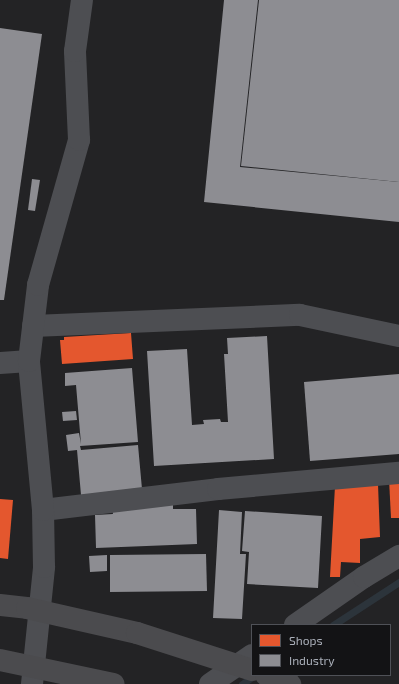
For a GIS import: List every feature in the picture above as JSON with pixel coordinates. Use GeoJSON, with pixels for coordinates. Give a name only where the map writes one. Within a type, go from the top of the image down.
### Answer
{"type":"FeatureCollection","features":[{"type":"Feature","properties":{"kind":"highway"},"geometry":{"type":"LineString","coordinates":[[0,604],[27,608],[137,633],[251,670]]}},
{"type":"Feature","properties":{"kind":"highway"},"geometry":{"type":"LineString","coordinates":[[0,660],[114,684]]}},
{"type":"Feature","properties":{"kind":"highway"},"geometry":{"type":"LineString","coordinates":[[269,676],[290,684]]}},
{"type":"Feature","properties":{"kind":"street"},"geometry":{"type":"LineString","coordinates":[[32,684],[44,567],[43,510],[29,361],[38,285],[79,140],[75,51],[82,0]]}},
{"type":"Feature","properties":{"kind":"street"},"geometry":{"type":"LineString","coordinates":[[33,326],[300,315],[399,336]]}},
{"type":"Feature","properties":{"kind":"street"},"geometry":{"type":"LineString","coordinates":[[0,363],[29,361]]}},
{"type":"Feature","properties":{"kind":"street"},"geometry":{"type":"LineString","coordinates":[[43,510],[218,489],[399,473]]}},
{"type":"Feature","properties":{"kind":"street"},"geometry":{"type":"LineString","coordinates":[[296,624],[364,576],[399,556]]}},
{"type":"Feature","properties":{"kind":"street"},"geometry":{"type":"LineString","coordinates":[[210,684],[251,656]]}},
{"type":"Feature","properties":{"kind":"shaded area"},"geometry":{"type":"Polygon","coordinates":[[[0,0],[399,0],[399,684],[0,684],[0,0]]]}},
{"type":"Feature","properties":{"kind":"building: Shops"},"geometry":{"type":"Polygon","coordinates":[[[131,333],[133,359],[62,364],[60,340],[64,340],[64,337],[131,333]]]}},
{"type":"Feature","properties":{"kind":"building: Shops"},"geometry":{"type":"Polygon","coordinates":[[[389,479],[399,479],[399,518],[391,518],[389,479]]]}},
{"type":"Feature","properties":{"kind":"building: Shops"},"geometry":{"type":"Polygon","coordinates":[[[378,484],[380,537],[360,539],[360,563],[341,562],[340,577],[330,577],[335,486],[378,484]]]}},
{"type":"Feature","properties":{"kind":"building: Shops"},"geometry":{"type":"Polygon","coordinates":[[[0,499],[13,500],[8,559],[0,558],[0,499]]]}},
{"type":"Feature","properties":{"kind":"building: Industry"},"geometry":{"type":"Polygon","coordinates":[[[224,0],[258,0],[240,167],[399,182],[399,222],[204,202],[224,0]]]}},
{"type":"Feature","properties":{"kind":"building: Industry"},"geometry":{"type":"Polygon","coordinates":[[[259,0],[399,0],[399,182],[241,166],[259,0]]]}},
{"type":"Feature","properties":{"kind":"building: Industry"},"geometry":{"type":"Polygon","coordinates":[[[0,28],[42,34],[4,300],[0,300],[0,28]]]}},
{"type":"Feature","properties":{"kind":"building: Industry"},"geometry":{"type":"Polygon","coordinates":[[[32,179],[40,180],[35,211],[28,210],[32,179]]]}},
{"type":"Feature","properties":{"kind":"building: Industry"},"geometry":{"type":"Polygon","coordinates":[[[267,336],[274,459],[154,466],[147,351],[187,349],[192,425],[204,424],[203,420],[220,419],[221,422],[228,422],[224,354],[228,354],[227,338],[267,336]]]}},
{"type":"Feature","properties":{"kind":"building: Industry"},"geometry":{"type":"Polygon","coordinates":[[[132,368],[138,442],[80,446],[81,450],[138,445],[142,489],[81,495],[77,450],[68,451],[66,435],[79,433],[81,444],[76,385],[65,386],[65,373],[132,368]]]}},
{"type":"Feature","properties":{"kind":"building: Industry"},"geometry":{"type":"Polygon","coordinates":[[[399,374],[399,454],[310,461],[304,382],[399,374]]]}},
{"type":"Feature","properties":{"kind":"building: Industry"},"geometry":{"type":"Polygon","coordinates":[[[76,411],[77,420],[63,421],[62,412],[76,411]]]}},
{"type":"Feature","properties":{"kind":"building: Industry"},"geometry":{"type":"Polygon","coordinates":[[[173,504],[173,509],[196,509],[197,544],[96,548],[95,515],[113,514],[112,509],[173,504]]]}},
{"type":"Feature","properties":{"kind":"building: Industry"},"geometry":{"type":"Polygon","coordinates":[[[219,510],[242,512],[240,554],[246,554],[242,619],[213,618],[219,510]]]}},
{"type":"Feature","properties":{"kind":"building: Industry"},"geometry":{"type":"Polygon","coordinates":[[[245,511],[322,516],[318,588],[247,584],[249,552],[242,551],[245,511]]]}},
{"type":"Feature","properties":{"kind":"building: Industry"},"geometry":{"type":"Polygon","coordinates":[[[206,554],[207,591],[110,592],[110,555],[206,554]]]}},
{"type":"Feature","properties":{"kind":"building: Industry"},"geometry":{"type":"Polygon","coordinates":[[[107,555],[107,571],[90,572],[89,556],[107,555]]]}},
{"type":"Feature","properties":{"kind":"waterway"},"geometry":{"type":"LineString","coordinates":[[335,624],[399,582]]}},
{"type":"Feature","properties":{"kind":"waterway"},"geometry":{"type":"LineString","coordinates":[[242,684],[254,676]]}}]}
